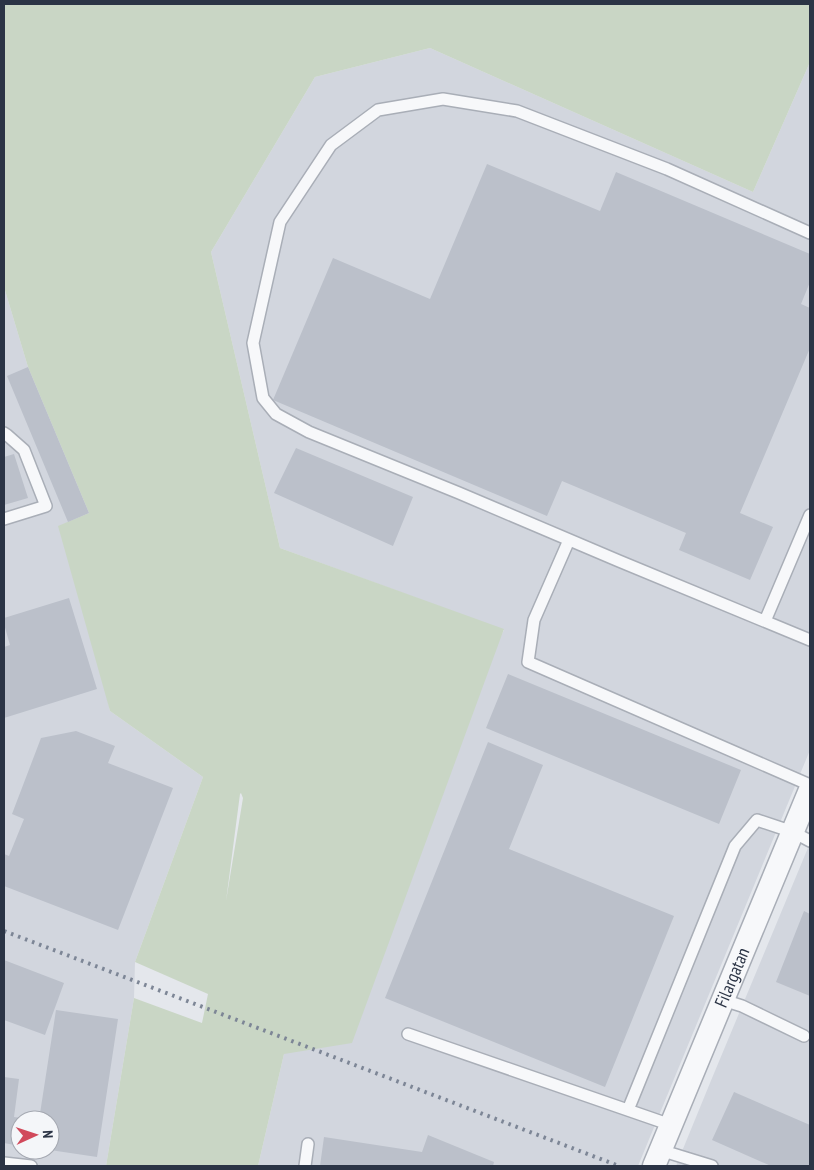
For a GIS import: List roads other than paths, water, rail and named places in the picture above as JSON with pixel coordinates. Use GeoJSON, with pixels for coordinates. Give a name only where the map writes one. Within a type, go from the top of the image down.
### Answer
{"type":"FeatureCollection","features":[{"type":"Feature","properties":{"kind":"street","name":"Filargatan"},"geometry":{"type":"LineString","coordinates":[[657,1158],[723,1000],[802,836],[810,790]]}},
{"type":"Feature","properties":{"kind":"lane"},"geometry":{"type":"LineString","coordinates":[[810,233],[668,169],[517,111],[443,99],[378,110],[331,145],[280,222],[253,342],[263,398],[276,414],[309,432],[459,492],[810,640]]}},
{"type":"Feature","properties":{"kind":"lane"},"geometry":{"type":"LineString","coordinates":[[4,433],[24,450],[46,506],[4,519]]}},
{"type":"Feature","properties":{"kind":"lane"},"geometry":{"type":"LineString","coordinates":[[765,622],[810,515]]}},
{"type":"Feature","properties":{"kind":"lane"},"geometry":{"type":"LineString","coordinates":[[569,540],[534,620],[528,662],[810,785]]}},
{"type":"Feature","properties":{"kind":"lane"},"geometry":{"type":"LineString","coordinates":[[628,1110],[735,846],[757,820],[802,836]]}},
{"type":"Feature","properties":{"kind":"lane"},"geometry":{"type":"LineString","coordinates":[[723,1000],[742,1006],[804,1036]]}},
{"type":"Feature","properties":{"kind":"lane"},"geometry":{"type":"LineString","coordinates":[[408,1034],[671,1124]]}},
{"type":"Feature","properties":{"kind":"lane"},"geometry":{"type":"LineString","coordinates":[[305,1166],[308,1144]]}},
{"type":"Feature","properties":{"kind":"lane"},"geometry":{"type":"LineString","coordinates":[[657,1158],[712,1166]]}},
{"type":"Feature","properties":{"kind":"lane"},"geometry":{"type":"LineString","coordinates":[[4,1162],[31,1166]]}},
{"type":"Feature","properties":{"kind":"railway"},"geometry":{"type":"LineString","coordinates":[[4,931],[619,1166]]}}]}
